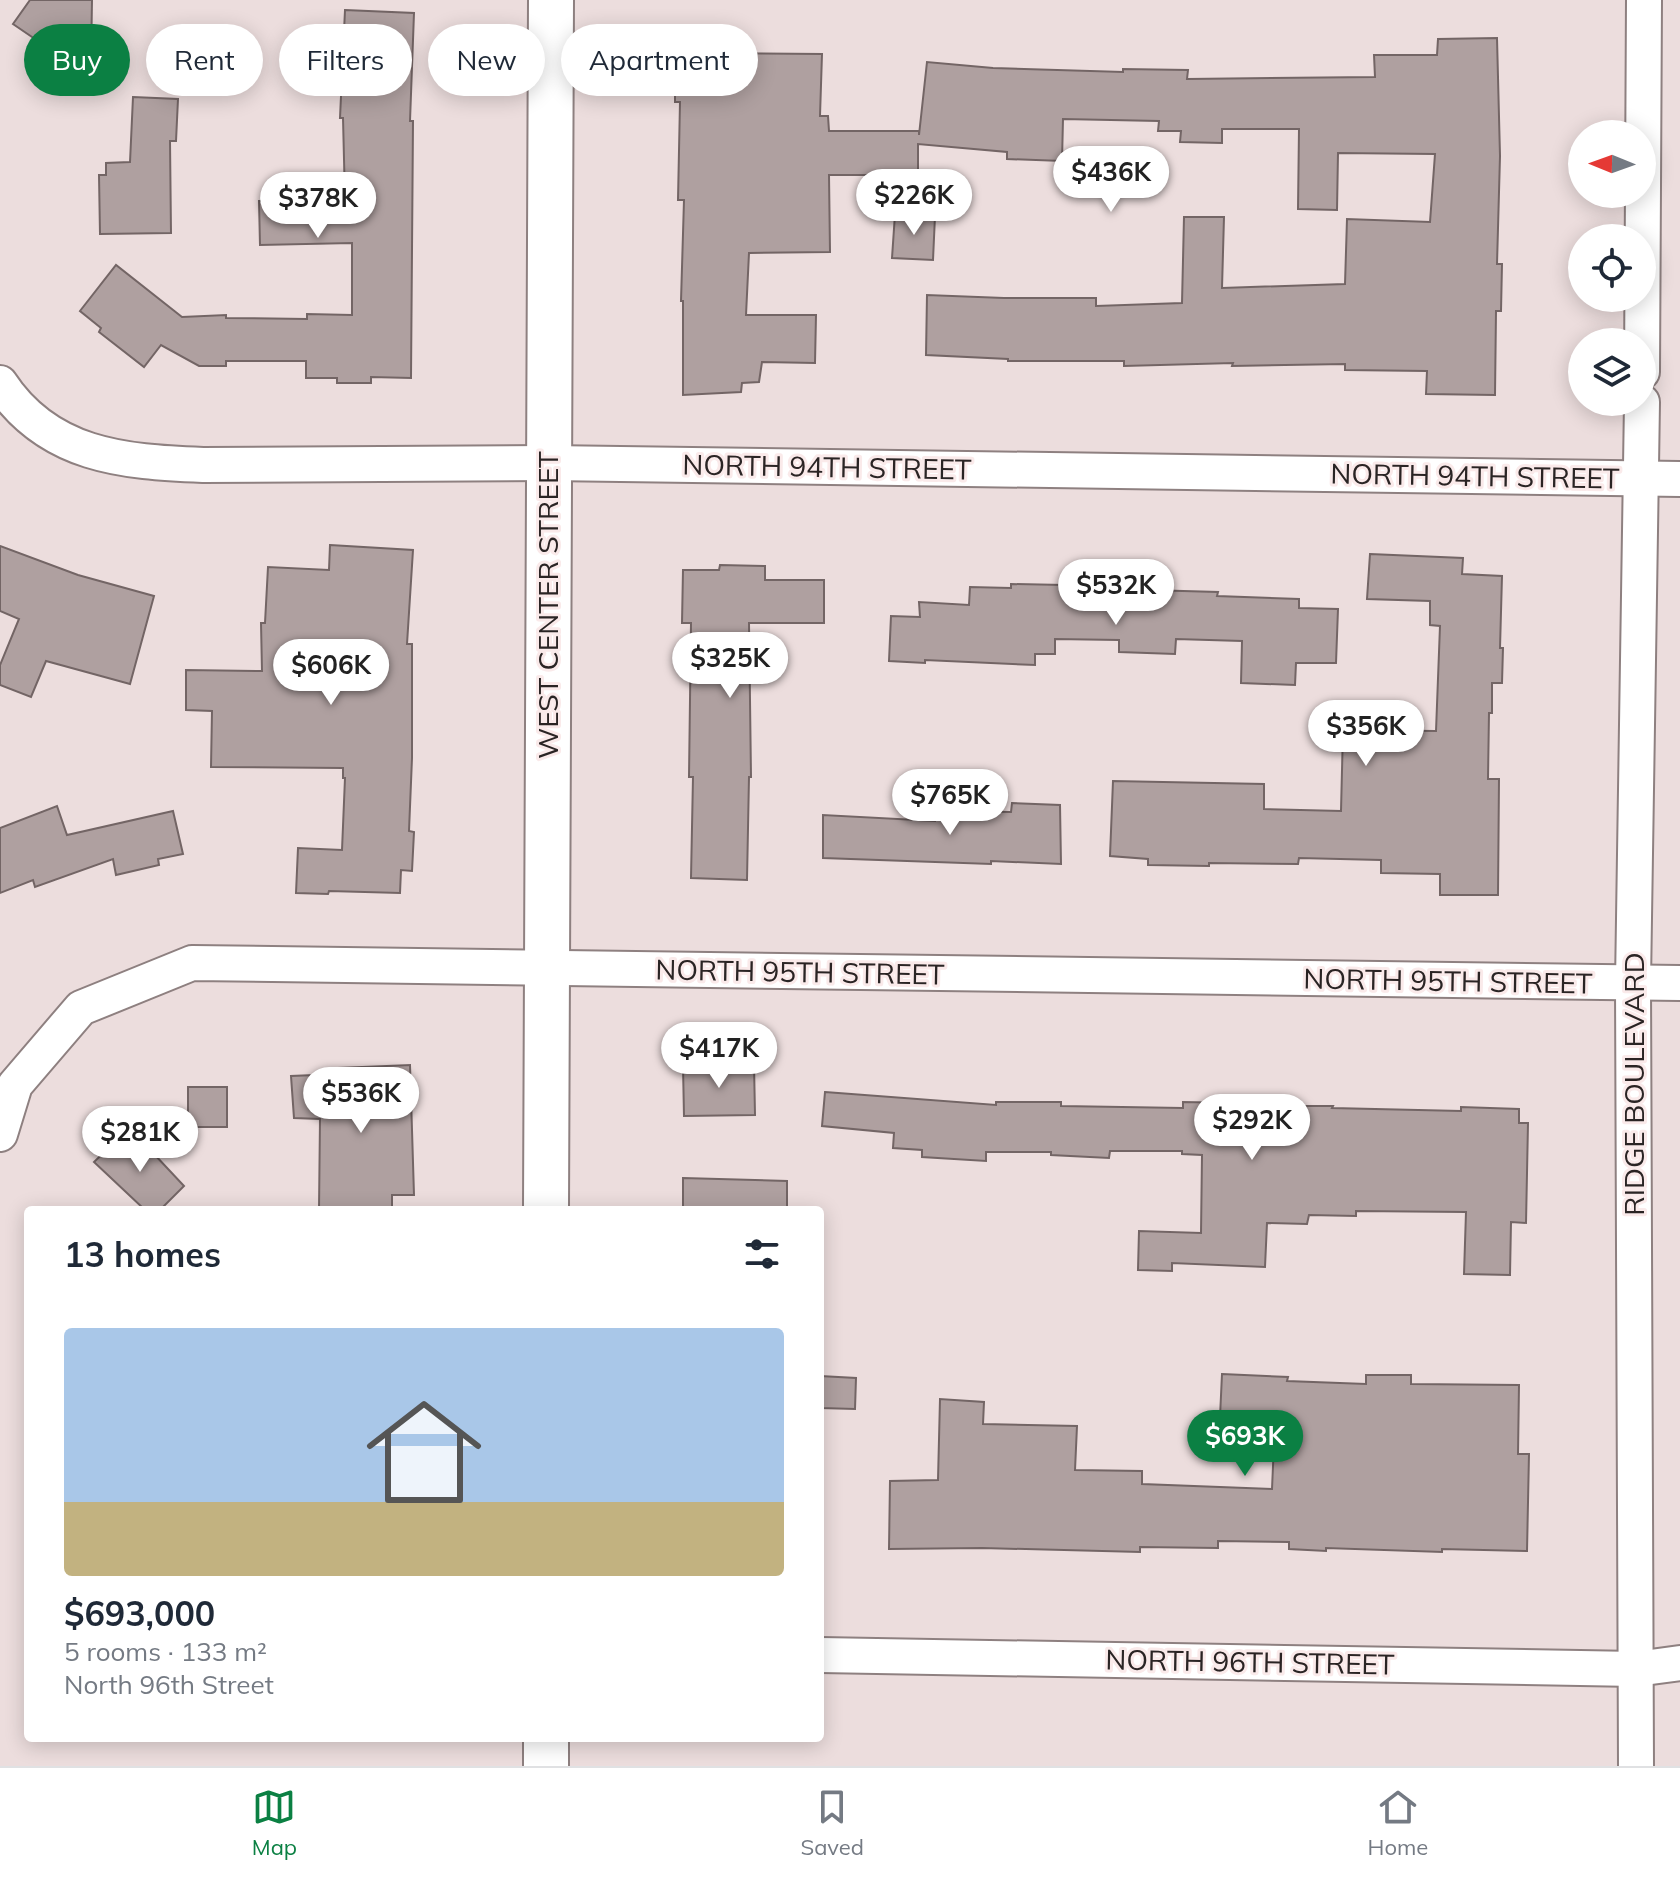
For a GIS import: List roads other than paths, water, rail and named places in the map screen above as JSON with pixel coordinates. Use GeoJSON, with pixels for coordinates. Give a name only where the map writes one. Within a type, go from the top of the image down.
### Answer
{"type":"FeatureCollection","features":[{"type":"Feature","properties":{"kind":"street","name":"WEST CENTER STREET"},"geometry":{"type":"LineString","coordinates":[[546,1206],[551,0]]}},
{"type":"Feature","properties":{"kind":"street"},"geometry":{"type":"LineString","coordinates":[[1642,328],[1644,0]]}},
{"type":"Feature","properties":{"kind":"street","name":"NORTH 94TH STREET"},"geometry":{"type":"LineString","coordinates":[[0,383],[13,403],[40,427],[71,444],[150,463],[549,463],[1680,479]]}},
{"type":"Feature","properties":{"kind":"street","name":"RIDGE BOULEVARD"},"geometry":{"type":"LineString","coordinates":[[1636,1766],[1633,983],[1642,416]]}},
{"type":"Feature","properties":{"kind":"street","name":"NORTH 95TH STREET"},"geometry":{"type":"LineString","coordinates":[[0,1134],[15,1085],[81,1008],[192,963],[1680,983]]}},
{"type":"Feature","properties":{"kind":"street","name":"NORTH 96TH STREET"},"geometry":{"type":"LineString","coordinates":[[824,1655],[1636,1669],[1680,1663]]}},
{"type":"Feature","properties":{"kind":"street"},"geometry":{"type":"LineString","coordinates":[[546,1742],[546,1766]]}}]}
